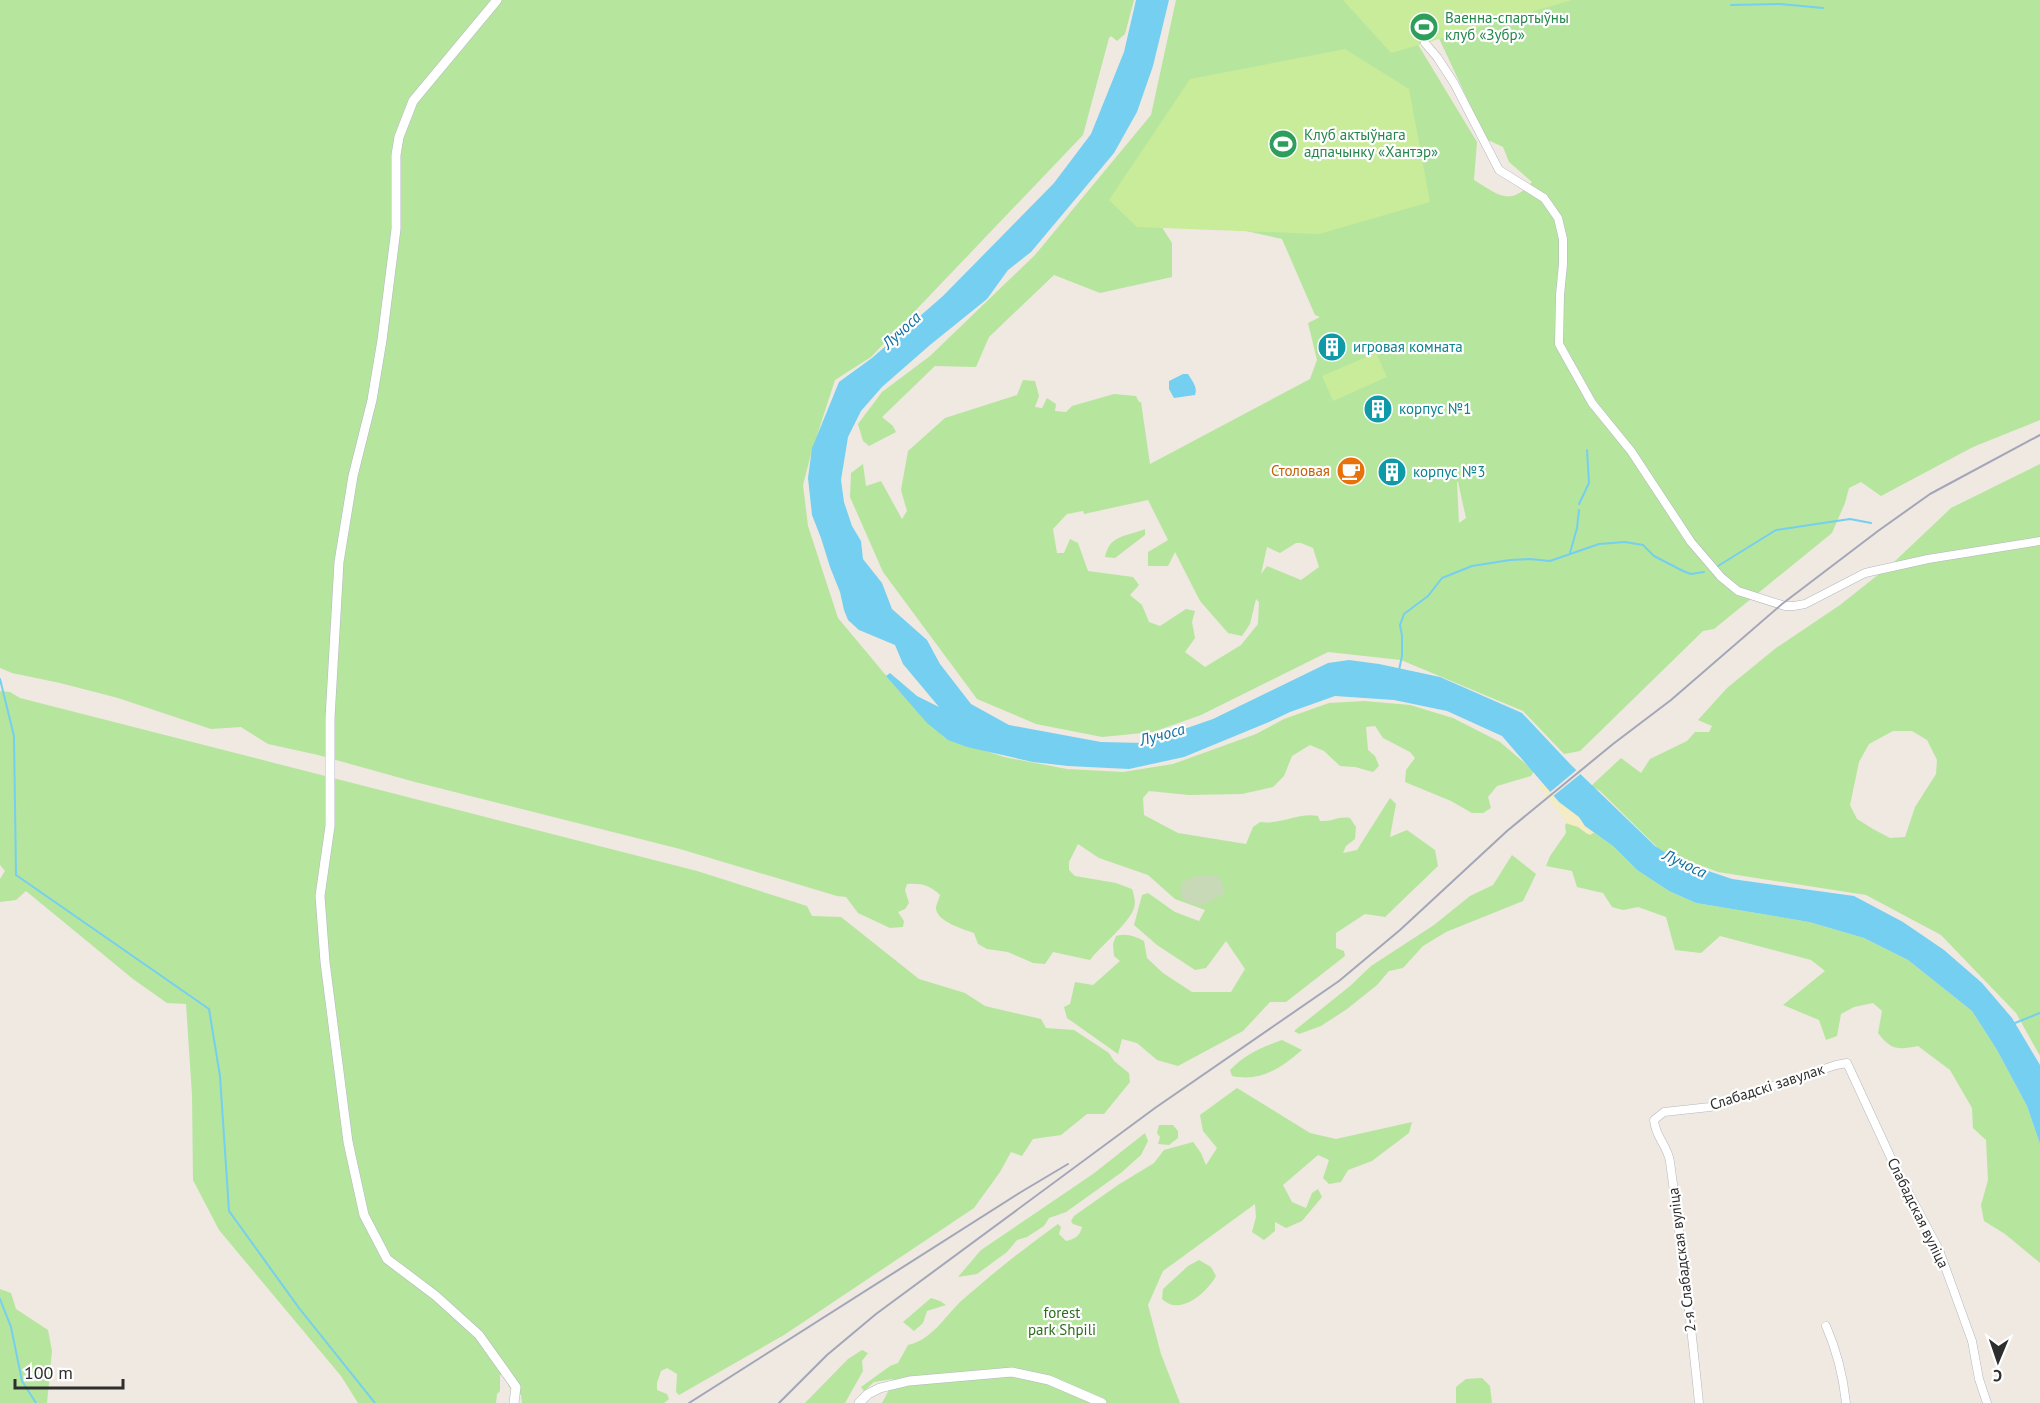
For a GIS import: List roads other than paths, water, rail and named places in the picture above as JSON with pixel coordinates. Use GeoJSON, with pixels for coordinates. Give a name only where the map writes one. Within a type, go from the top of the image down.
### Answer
{"type":"FeatureCollection","features":[{"type":"Feature","properties":{"kind":"street"},"geometry":{"type":"LineString","coordinates":[[497,0],[413,101],[399,137],[396,155],[396,229],[382,340],[372,400],[353,476],[339,562],[330,718],[330,826],[320,896],[325,962],[348,1142],[364,1215],[387,1259],[436,1296],[479,1335],[516,1387],[514,1403]]}},
{"type":"Feature","properties":{"kind":"street"},"geometry":{"type":"LineString","coordinates":[[1425,43],[1454,83],[1499,170],[1544,198],[1558,218],[1563,247],[1559,344],[1592,403],[1631,451],[1691,542],[1721,578],[1738,591],[1785,606],[1794,606],[1805,604],[1865,573],[1928,559],[2040,541]]}},
{"type":"Feature","properties":{"kind":"street","name":"Слабадскі завулак"},"geometry":{"type":"LineString","coordinates":[[1654,1120],[1664,1112],[1710,1107],[1847,1063]]}},
{"type":"Feature","properties":{"kind":"street","name":"Слабадская вуліца"},"geometry":{"type":"LineString","coordinates":[[1847,1063],[1897,1171],[1939,1250],[1972,1341],[1979,1379],[1987,1403]]}},
{"type":"Feature","properties":{"kind":"street","name":"2-я Слабадская вуліца"},"geometry":{"type":"LineString","coordinates":[[1654,1120],[1654,1131],[1670,1158],[1688,1288],[1699,1403]]}},
{"type":"Feature","properties":{"kind":"street"},"geometry":{"type":"LineString","coordinates":[[1826,1326],[1837,1352],[1846,1403]]}},
{"type":"Feature","properties":{"kind":"street"},"geometry":{"type":"LineString","coordinates":[[859,1403],[868,1394],[880,1388],[909,1381],[1012,1372],[1049,1380],[1102,1403]]}},
{"type":"Feature","properties":{"kind":"water"},"geometry":{"type":"Polygon","coordinates":[[[1136,0],[1169,0],[1153,66],[1137,112],[1114,153],[1031,252],[1008,270],[987,299],[882,387],[861,411],[848,437],[841,480],[844,502],[852,526],[861,541],[863,559],[882,583],[892,609],[927,640],[940,664],[971,704],[1009,725],[1101,742],[1144,743],[1213,719],[1328,663],[1349,660],[1440,677],[1522,713],[1571,765],[1655,846],[1679,861],[1732,879],[1854,896],[1903,922],[1944,950],[1982,983],[2012,1018],[2040,1065],[2040,1144],[2027,1106],[1997,1050],[1972,1011],[1908,960],[1864,938],[1809,922],[1696,903],[1669,891],[1637,870],[1613,846],[1585,826],[1579,817],[1559,802],[1502,736],[1447,711],[1394,700],[1335,696],[1290,712],[1184,757],[1129,769],[1068,766],[1033,762],[967,747],[948,740],[927,723],[886,676],[890,673],[917,696],[939,707],[903,664],[895,645],[859,630],[848,620],[812,515],[808,478],[812,448],[839,382],[872,358],[943,296],[1054,183],[1091,134],[1124,52],[1136,0]]]}},
{"type":"Feature","properties":{"kind":"water"},"geometry":{"type":"Polygon","coordinates":[[[1188,374],[1193,382],[1196,389],[1195,395],[1174,398],[1169,389],[1169,381],[1188,374]]]}},
{"type":"Feature","properties":{"kind":"waterway"},"geometry":{"type":"LineString","coordinates":[[1731,5],[1780,4],[1823,8]]}},
{"type":"Feature","properties":{"kind":"waterway"},"geometry":{"type":"LineString","coordinates":[[1579,504],[1589,483],[1587,450]]}},
{"type":"Feature","properties":{"kind":"waterway"},"geometry":{"type":"LineString","coordinates":[[1570,553],[1579,510]]}},
{"type":"Feature","properties":{"kind":"waterway"},"geometry":{"type":"LineString","coordinates":[[1718,566],[1776,530],[1850,519],[1871,523]]}},
{"type":"Feature","properties":{"kind":"waterway"},"geometry":{"type":"LineString","coordinates":[[1399,670],[1402,656],[1400,625],[1404,614],[1428,596],[1442,578],[1472,566],[1510,560],[1550,561],[1599,544],[1625,542],[1643,545],[1654,556],[1683,571],[1691,574],[1704,572]]}},
{"type":"Feature","properties":{"kind":"waterway"},"geometry":{"type":"LineString","coordinates":[[0,679],[14,736],[16,875],[209,1009],[220,1076],[229,1211],[299,1308],[375,1403]]}},
{"type":"Feature","properties":{"kind":"waterway"},"geometry":{"type":"LineString","coordinates":[[2015,1023],[2040,1013]]}},
{"type":"Feature","properties":{"kind":"waterway"},"geometry":{"type":"LineString","coordinates":[[0,1299],[11,1327],[22,1381],[36,1403]]}},
{"type":"Feature","properties":{"kind":"railway"},"geometry":{"type":"LineString","coordinates":[[779,1403],[827,1355],[876,1314],[1155,1108],[1339,981],[1400,930],[1507,831],[1613,744],[1671,700],[1782,604],[1930,494],[2040,435]]}},
{"type":"Feature","properties":{"kind":"railway"},"geometry":{"type":"LineString","coordinates":[[689,1403],[1068,1164]]}},
{"type":"Feature","properties":{"kind":"place","name":"Ваенна-спартыўны клуб «Зубр»"},"geometry":{"type":"Point","coordinates":[1424,27]}},
{"type":"Feature","properties":{"kind":"place","name":"Клуб актыўнага адпачынку «Хантэр»"},"geometry":{"type":"Point","coordinates":[1283,144]}},
{"type":"Feature","properties":{"kind":"place","name":"игровая комната"},"geometry":{"type":"Point","coordinates":[1332,347]}},
{"type":"Feature","properties":{"kind":"place","name":"корпус №1"},"geometry":{"type":"Point","coordinates":[1378,409]}},
{"type":"Feature","properties":{"kind":"place","name":"Столовая"},"geometry":{"type":"Point","coordinates":[1351,471]}},
{"type":"Feature","properties":{"kind":"place","name":"корпус №3"},"geometry":{"type":"Point","coordinates":[1392,472]}},
{"type":"Feature","properties":{"kind":"water label","name":"Лучоса"},"geometry":{"type":"Point","coordinates":[901,330]}},
{"type":"Feature","properties":{"kind":"water label","name":"Лучоса"},"geometry":{"type":"Point","coordinates":[1162,734]}},
{"type":"Feature","properties":{"kind":"water label","name":"Лучоса"},"geometry":{"type":"Point","coordinates":[1685,863]}},
{"type":"Feature","properties":{"kind":"park label","name":"forest park Shpili"},"geometry":{"type":"Point","coordinates":[1062,1322]}}]}
